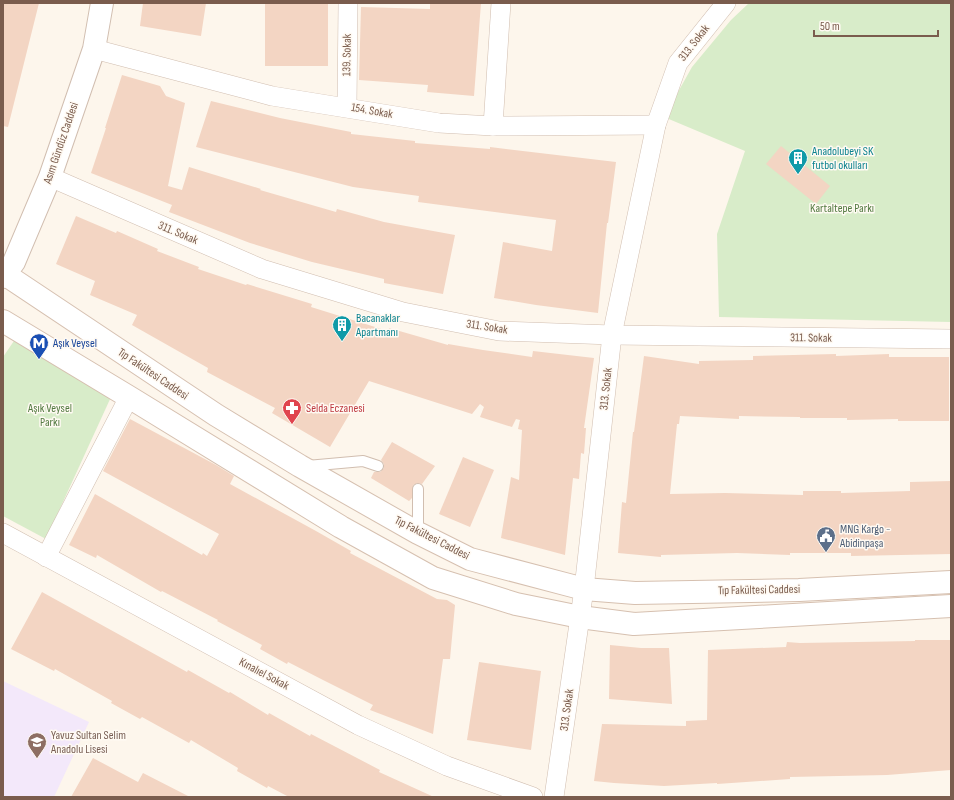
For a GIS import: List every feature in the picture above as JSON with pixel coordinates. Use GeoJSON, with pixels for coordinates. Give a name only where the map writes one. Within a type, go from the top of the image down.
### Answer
{"type":"FeatureCollection","features":[{"type":"Feature","properties":{"kind":"main road","name":"Asım Gündüz Caddesi"},"geometry":{"type":"LineString","coordinates":[[4,275],[14,262],[50,177],[94,49],[102,3]]}},
{"type":"Feature","properties":{"kind":"main road","name":"Tıp Fakültesi Caddesi"},"geometry":{"type":"LineString","coordinates":[[4,275],[216,415],[300,466],[418,533],[470,559],[584,590],[635,593],[792,590],[951,582]]}},
{"type":"Feature","properties":{"kind":"main road"},"geometry":{"type":"LineString","coordinates":[[3,321],[341,528],[433,578],[516,604],[580,617],[634,624],[951,606]]}},
{"type":"Feature","properties":{"kind":"street","name":"139. Sokak"},"geometry":{"type":"LineString","coordinates":[[347,107],[348,3]]}},
{"type":"Feature","properties":{"kind":"street"},"geometry":{"type":"LineString","coordinates":[[493,126],[501,3]]}},
{"type":"Feature","properties":{"kind":"street","name":"313. Sokak"},"geometry":{"type":"LineString","coordinates":[[554,797],[584,590],[612,335],[656,125],[678,63],[726,3]]}},
{"type":"Feature","properties":{"kind":"street","name":"154. Sokak"},"geometry":{"type":"LineString","coordinates":[[94,49],[272,96],[439,123],[493,126],[656,125]]}},
{"type":"Feature","properties":{"kind":"street","name":"311. Sokak"},"geometry":{"type":"LineString","coordinates":[[50,177],[262,269],[403,312],[499,331],[612,335],[951,339]]}},
{"type":"Feature","properties":{"kind":"street"},"geometry":{"type":"LineString","coordinates":[[46,557],[129,397]]}},
{"type":"Feature","properties":{"kind":"street","name":"Kınalıel Sokak"},"geometry":{"type":"LineString","coordinates":[[3,533],[358,725],[447,766],[531,797]]}},
{"type":"Feature","properties":{"kind":"lane"},"geometry":{"type":"LineString","coordinates":[[300,466],[363,460],[378,466]]}},
{"type":"Feature","properties":{"kind":"lane"},"geometry":{"type":"LineString","coordinates":[[418,490],[418,533]]}},
{"type":"Feature","properties":{"kind":"shaded area","name":"Yavuz Sultan Selim Anadolu Lisesi"},"geometry":{"type":"Polygon","coordinates":[[[3,681],[89,722],[54,797],[3,797],[3,681]]]}},
{"type":"Feature","properties":{"kind":"green space","name":"Kartaltepe Parkı"},"geometry":{"type":"Polygon","coordinates":[[[749,3],[951,3],[951,322],[719,317],[717,234],[745,151],[664,117],[692,67],[731,20],[749,3]]]}},
{"type":"Feature","properties":{"kind":"green space","name":"Aşık Veysel Parkı"},"geometry":{"type":"Polygon","coordinates":[[[16,338],[111,397],[46,539],[3,516],[3,357],[16,338]]]}},
{"type":"Feature","properties":{"kind":"building"},"geometry":{"type":"Polygon","coordinates":[[[4,3],[39,3],[8,127],[3,126],[4,3]]]}},
{"type":"Feature","properties":{"kind":"building"},"geometry":{"type":"Polygon","coordinates":[[[143,3],[206,3],[201,36],[140,26],[143,3]]]}},
{"type":"Feature","properties":{"kind":"building"},"geometry":{"type":"Polygon","coordinates":[[[265,3],[328,3],[328,66],[265,66],[265,3]]]}},
{"type":"Feature","properties":{"kind":"building"},"geometry":{"type":"Polygon","coordinates":[[[430,3],[481,3],[474,96],[427,92],[428,85],[359,80],[361,7],[430,9],[430,3]]]}},
{"type":"Feature","properties":{"kind":"building"},"geometry":{"type":"Polygon","coordinates":[[[122,75],[160,86],[166,96],[185,103],[168,186],[182,190],[189,167],[261,189],[260,190],[336,212],[337,209],[384,222],[455,235],[443,294],[384,283],[384,279],[312,262],[250,243],[169,212],[172,205],[91,173],[122,75]]]}},
{"type":"Feature","properties":{"kind":"building"},"geometry":{"type":"Polygon","coordinates":[[[211,101],[280,118],[351,132],[351,134],[415,141],[415,143],[490,149],[490,147],[616,162],[607,223],[598,313],[494,298],[503,242],[552,251],[556,220],[418,202],[419,196],[353,187],[196,147],[211,101]]]}},
{"type":"Feature","properties":{"kind":"building","name":"Anadolubeyi SK futbol okulları"},"geometry":{"type":"Polygon","coordinates":[[[781,146],[830,186],[816,204],[766,164],[781,146]]]}},
{"type":"Feature","properties":{"kind":"building"},"geometry":{"type":"Polygon","coordinates":[[[76,216],[116,233],[117,231],[158,249],[157,251],[199,267],[198,269],[246,285],[247,284],[312,304],[311,307],[388,331],[389,328],[448,345],[532,357],[533,351],[594,358],[584,428],[586,428],[584,454],[581,453],[579,479],[573,478],[565,555],[501,538],[511,477],[519,480],[522,430],[518,429],[520,420],[516,419],[512,427],[480,417],[484,407],[480,404],[472,414],[369,381],[330,447],[272,413],[275,408],[207,372],[208,368],[132,325],[137,315],[90,295],[95,281],[56,264],[76,216]]]}},
{"type":"Feature","properties":{"kind":"building"},"geometry":{"type":"Polygon","coordinates":[[[836,354],[836,356],[889,354],[889,357],[949,357],[949,421],[898,421],[898,419],[847,420],[847,418],[739,416],[739,419],[680,416],[679,424],[677,424],[670,494],[725,493],[803,495],[803,491],[841,491],[841,493],[910,491],[910,482],[951,481],[951,554],[851,556],[851,553],[790,553],[790,555],[737,553],[661,555],[661,557],[618,553],[622,502],[626,503],[633,432],[644,356],[699,364],[699,361],[753,360],[753,356],[836,354]]]}},
{"type":"Feature","properties":{"kind":"building"},"geometry":{"type":"Polygon","coordinates":[[[130,419],[216,465],[234,476],[230,484],[351,551],[350,553],[437,599],[447,600],[455,605],[450,659],[443,659],[433,734],[370,710],[373,705],[288,662],[287,664],[260,649],[262,645],[217,621],[218,620],[162,591],[161,592],[97,555],[96,558],[69,545],[95,494],[202,555],[203,553],[207,556],[219,534],[103,471],[130,419]]]}},
{"type":"Feature","properties":{"kind":"building"},"geometry":{"type":"Polygon","coordinates":[[[392,442],[435,466],[422,484],[418,483],[413,485],[412,498],[409,501],[371,478],[374,472],[380,472],[384,468],[384,464],[381,460],[392,442]]]}},
{"type":"Feature","properties":{"kind":"building"},"geometry":{"type":"Polygon","coordinates":[[[463,457],[494,470],[470,527],[439,514],[463,457]]]}},
{"type":"Feature","properties":{"kind":"building"},"geometry":{"type":"Polygon","coordinates":[[[42,592],[187,672],[188,670],[229,693],[230,692],[268,715],[269,713],[310,736],[311,734],[380,770],[379,772],[434,797],[289,797],[268,786],[267,788],[237,771],[238,768],[191,740],[189,743],[142,717],[140,719],[111,703],[112,701],[55,669],[54,671],[11,649],[42,592]]]}},
{"type":"Feature","properties":{"kind":"building"},"geometry":{"type":"Polygon","coordinates":[[[951,640],[951,770],[887,775],[790,777],[790,779],[664,786],[594,781],[602,724],[686,726],[686,721],[707,720],[708,650],[786,647],[787,642],[800,643],[951,640]]]}},
{"type":"Feature","properties":{"kind":"building"},"geometry":{"type":"Polygon","coordinates":[[[610,645],[641,648],[669,648],[672,704],[609,699],[610,645]]]}},
{"type":"Feature","properties":{"kind":"building"},"geometry":{"type":"Polygon","coordinates":[[[479,662],[541,671],[531,750],[467,740],[479,662]]]}},
{"type":"Feature","properties":{"kind":"building"},"geometry":{"type":"Polygon","coordinates":[[[93,758],[138,782],[143,773],[190,797],[71,797],[93,758]]]}},
{"type":"Feature","properties":{"kind":"place","name":"Anadolubeyi SK futbol okulları"},"geometry":{"type":"Point","coordinates":[798,175]}},
{"type":"Feature","properties":{"kind":"place","name":"Bacanaklar Apartmanı"},"geometry":{"type":"Point","coordinates":[342,342]}},
{"type":"Feature","properties":{"kind":"place","name":"Aşık Veysel"},"geometry":{"type":"Point","coordinates":[39,360]}},
{"type":"Feature","properties":{"kind":"place","name":"Selda Eczanesi"},"geometry":{"type":"Point","coordinates":[292,425]}},
{"type":"Feature","properties":{"kind":"place","name":"MNG Kargo - Abidinpaşa"},"geometry":{"type":"Point","coordinates":[826,553]}},
{"type":"Feature","properties":{"kind":"place","name":"Yavuz Sultan Selim Anadolu Lisesi"},"geometry":{"type":"Point","coordinates":[37,759]}}]}
